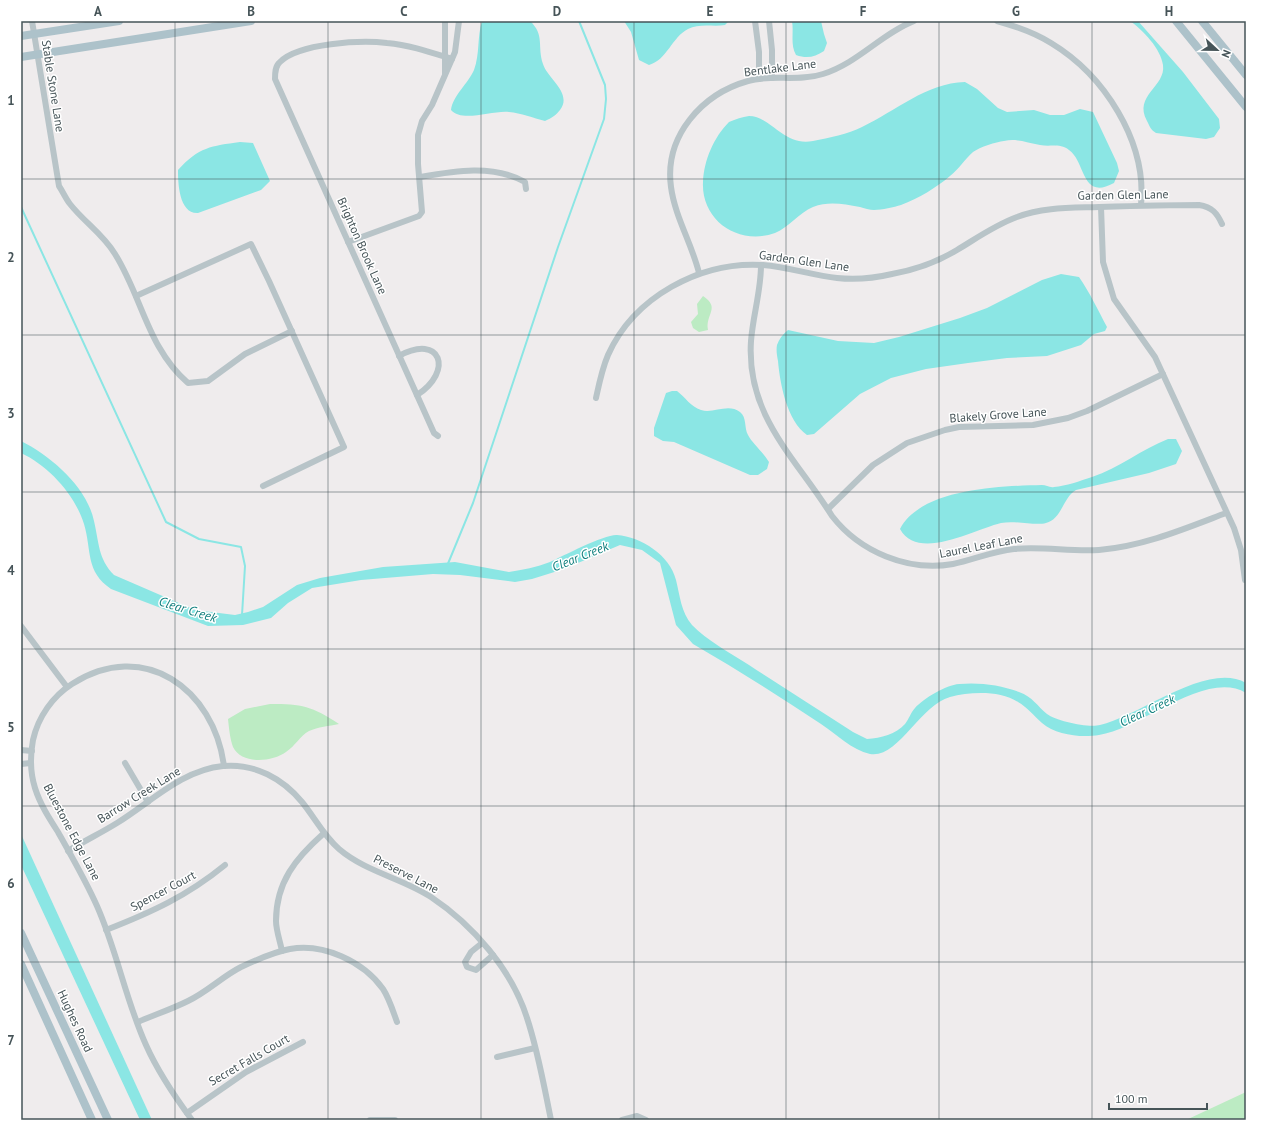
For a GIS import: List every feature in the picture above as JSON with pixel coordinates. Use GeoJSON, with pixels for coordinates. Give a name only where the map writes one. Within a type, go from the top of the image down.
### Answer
{"type":"FeatureCollection","features":[{"type":"Feature","properties":{"kind":"main road"},"geometry":{"type":"LineString","coordinates":[[21,36],[119,21]]}},
{"type":"Feature","properties":{"kind":"main road"},"geometry":{"type":"LineString","coordinates":[[21,57],[252,21]]}},
{"type":"Feature","properties":{"kind":"main road"},"geometry":{"type":"LineString","coordinates":[[1202,21],[1246,75]]}},
{"type":"Feature","properties":{"kind":"main road"},"geometry":{"type":"LineString","coordinates":[[1177,23],[1246,107]]}},
{"type":"Feature","properties":{"kind":"main road","name":"Hughes Road"},"geometry":{"type":"LineString","coordinates":[[21,933],[108,1120]]}},
{"type":"Feature","properties":{"kind":"main road","name":"Hughes Road"},"geometry":{"type":"LineString","coordinates":[[21,964],[92,1120]]}},
{"type":"Feature","properties":{"kind":"street","name":"Stable Stone Lane"},"geometry":{"type":"LineString","coordinates":[[32,21],[52,154],[59,186],[71,205],[101,235],[115,254],[136,296],[156,344],[174,372],[188,383],[208,381],[245,354],[292,331]]}},
{"type":"Feature","properties":{"kind":"street"},"geometry":{"type":"LineString","coordinates":[[445,21],[445,76]]}},
{"type":"Feature","properties":{"kind":"street"},"geometry":{"type":"LineString","coordinates":[[348,242],[419,216],[422,212],[418,164],[418,135],[422,121],[432,106],[452,59],[459,36],[459,21]]}},
{"type":"Feature","properties":{"kind":"street"},"geometry":{"type":"LineString","coordinates":[[755,21],[759,52],[758,79]]}},
{"type":"Feature","properties":{"kind":"street"},"geometry":{"type":"LineString","coordinates":[[769,21],[772,50],[772,78]]}},
{"type":"Feature","properties":{"kind":"street","name":"Bentlake Lane"},"geometry":{"type":"LineString","coordinates":[[699,273],[680,220],[671,186],[673,153],[684,128],[698,108],[712,96],[729,87],[758,79],[814,76],[836,69],[857,57],[897,28],[914,21]]}},
{"type":"Feature","properties":{"kind":"street"},"geometry":{"type":"LineString","coordinates":[[997,21],[1023,30],[1051,43],[1082,67],[1102,88],[1124,123],[1131,139],[1140,174],[1141,205]]}},
{"type":"Feature","properties":{"kind":"street","name":"Brighton Brook Lane"},"geometry":{"type":"LineString","coordinates":[[438,436],[434,433],[416,395],[275,79],[275,71],[279,62],[288,56],[306,50],[354,42],[406,45],[436,52],[444,57]]}},
{"type":"Feature","properties":{"kind":"street"},"geometry":{"type":"LineString","coordinates":[[444,57],[452,59]]}},
{"type":"Feature","properties":{"kind":"street"},"geometry":{"type":"LineString","coordinates":[[420,177],[452,172],[491,172],[517,178],[525,182],[526,189]]}},
{"type":"Feature","properties":{"kind":"street","name":"Garden Glen Lane"},"geometry":{"type":"LineString","coordinates":[[596,398],[606,361],[623,330],[634,317],[657,296],[699,273],[729,266],[762,265],[844,278],[891,274],[921,267],[943,257],[993,228],[1018,217],[1042,210],[1141,205],[1204,206],[1215,212],[1222,224]]}},
{"type":"Feature","properties":{"kind":"street"},"geometry":{"type":"LineString","coordinates":[[1101,207],[1103,262],[1109,287],[1123,313],[1149,346],[1162,374],[1238,540],[1245,580]]}},
{"type":"Feature","properties":{"kind":"street"},"geometry":{"type":"LineString","coordinates":[[136,296],[251,244],[344,447],[263,486]]}},
{"type":"Feature","properties":{"kind":"street","name":"Laurel Leaf Lane"},"geometry":{"type":"LineString","coordinates":[[762,265],[751,340],[751,367],[758,401],[771,430],[840,526],[867,547],[900,561],[927,566],[958,563],[1013,549],[1085,551],[1131,545],[1170,534],[1226,513]]}},
{"type":"Feature","properties":{"kind":"street"},"geometry":{"type":"LineString","coordinates":[[399,356],[406,352],[424,348],[432,351],[438,357],[440,365],[435,378],[426,389],[416,395]]}},
{"type":"Feature","properties":{"kind":"street","name":"Blakely Grove Lane"},"geometry":{"type":"LineString","coordinates":[[828,509],[873,465],[907,443],[945,430],[959,427],[1033,425],[1068,418],[1086,411],[1162,374]]}},
{"type":"Feature","properties":{"kind":"street"},"geometry":{"type":"LineString","coordinates":[[21,626],[67,687]]}},
{"type":"Feature","properties":{"kind":"street","name":"Bluestone Edge Lane"},"geometry":{"type":"LineString","coordinates":[[192,1120],[165,1080],[146,1045],[106,930],[84,879],[40,801],[32,776],[32,751],[34,738],[42,716],[53,700],[67,687],[87,675],[117,667],[144,668],[167,676],[187,690],[204,709],[217,735],[224,766]]}},
{"type":"Feature","properties":{"kind":"street"},"geometry":{"type":"LineString","coordinates":[[21,750],[32,751]]}},
{"type":"Feature","properties":{"kind":"street"},"geometry":{"type":"LineString","coordinates":[[125,763],[148,802]]}},
{"type":"Feature","properties":{"kind":"street"},"geometry":{"type":"LineString","coordinates":[[21,764],[31,764]]}},
{"type":"Feature","properties":{"kind":"street","name":"Barrow Creek Lane"},"geometry":{"type":"LineString","coordinates":[[68,851],[117,823],[198,771],[224,766]]}},
{"type":"Feature","properties":{"kind":"street","name":"Preserve Lane"},"geometry":{"type":"LineString","coordinates":[[224,766],[247,767],[282,782],[303,803],[323,834],[354,861],[431,897],[461,921],[482,942],[493,955],[516,991],[527,1017],[551,1120]]}},
{"type":"Feature","properties":{"kind":"street"},"geometry":{"type":"LineString","coordinates":[[282,951],[276,921],[280,894],[289,870],[302,852],[323,834]]}},
{"type":"Feature","properties":{"kind":"street","name":"Spencer Court"},"geometry":{"type":"LineString","coordinates":[[106,930],[172,902],[202,884],[225,865]]}},
{"type":"Feature","properties":{"kind":"street"},"geometry":{"type":"LineString","coordinates":[[482,942],[467,957],[465,962],[467,967],[472,970],[476,970],[493,955]]}},
{"type":"Feature","properties":{"kind":"street"},"geometry":{"type":"LineString","coordinates":[[138,1022],[188,1001],[240,968],[282,951],[311,948],[338,955],[355,963],[371,976],[383,990],[397,1022]]}},
{"type":"Feature","properties":{"kind":"street","name":"Secret Falls Court"},"geometry":{"type":"LineString","coordinates":[[187,1113],[212,1094],[246,1072],[303,1042]]}},
{"type":"Feature","properties":{"kind":"street"},"geometry":{"type":"LineString","coordinates":[[497,1057],[535,1048]]}},
{"type":"Feature","properties":{"kind":"street"},"geometry":{"type":"LineString","coordinates":[[622,1120],[637,1116],[646,1120]]}},
{"type":"Feature","properties":{"kind":"street"},"geometry":{"type":"LineString","coordinates":[[370,1120],[395,1120]]}},
{"type":"Feature","properties":{"kind":"green space"},"geometry":{"type":"Polygon","coordinates":[[[703,296],[711,304],[712,308],[708,320],[708,330],[699,332],[693,328],[691,322],[698,314],[697,304],[703,296]]]}},
{"type":"Feature","properties":{"kind":"green space"},"geometry":{"type":"Polygon","coordinates":[[[270,704],[306,707],[321,713],[339,724],[309,731],[286,752],[273,758],[258,760],[243,757],[237,753],[233,747],[228,719],[245,709],[270,704]]]}},
{"type":"Feature","properties":{"kind":"green space"},"geometry":{"type":"Polygon","coordinates":[[[1246,1092],[1246,1120],[1186,1120],[1246,1092]]]}},
{"type":"Feature","properties":{"kind":"water"},"geometry":{"type":"Polygon","coordinates":[[[482,21],[530,21],[535,26],[538,31],[543,64],[558,86],[563,98],[563,104],[560,110],[554,116],[545,121],[522,114],[509,112],[462,116],[451,110],[455,99],[474,70],[482,21]]]}},
{"type":"Feature","properties":{"kind":"water"},"geometry":{"type":"Polygon","coordinates":[[[624,21],[729,21],[725,25],[720,26],[697,26],[688,29],[678,37],[665,54],[649,65],[639,60],[631,32],[624,21]]]}},
{"type":"Feature","properties":{"kind":"water"},"geometry":{"type":"Polygon","coordinates":[[[792,21],[821,21],[827,43],[824,51],[811,57],[796,55],[793,47],[792,21]]]}},
{"type":"Feature","properties":{"kind":"water"},"geometry":{"type":"Polygon","coordinates":[[[1130,21],[1138,21],[1183,72],[1219,119],[1220,128],[1214,137],[1206,139],[1156,133],[1153,131],[1144,112],[1144,104],[1163,73],[1162,59],[1151,40],[1130,21]]]}},
{"type":"Feature","properties":{"kind":"water"},"geometry":{"type":"Polygon","coordinates":[[[965,82],[977,89],[998,108],[1007,112],[1034,110],[1050,115],[1064,115],[1080,109],[1093,112],[1117,163],[1119,171],[1114,183],[1103,187],[1095,187],[1090,184],[1079,163],[1066,148],[1059,146],[1044,146],[1018,140],[1009,140],[976,150],[953,173],[933,189],[901,205],[881,210],[842,204],[819,205],[808,210],[775,233],[761,236],[748,236],[735,233],[724,227],[708,208],[704,196],[703,182],[705,165],[714,142],[729,122],[746,116],[757,117],[794,140],[803,142],[813,141],[838,136],[857,129],[875,121],[924,92],[937,87],[965,82]]]}},
{"type":"Feature","properties":{"kind":"water"},"geometry":{"type":"Polygon","coordinates":[[[240,142],[253,143],[270,181],[261,190],[198,213],[187,209],[183,203],[179,190],[178,170],[192,156],[199,152],[221,145],[240,142]]]}},
{"type":"Feature","properties":{"kind":"water"},"geometry":{"type":"Polygon","coordinates":[[[1061,274],[1079,277],[1107,327],[1105,331],[1094,334],[1081,345],[1047,356],[1007,358],[968,363],[926,369],[891,378],[860,394],[814,434],[807,435],[794,421],[783,391],[777,353],[777,345],[788,330],[838,341],[874,343],[899,337],[960,318],[987,308],[1042,280],[1061,274]]]}},
{"type":"Feature","properties":{"kind":"water"},"geometry":{"type":"Polygon","coordinates":[[[677,391],[697,409],[710,411],[731,408],[740,412],[744,417],[748,435],[769,462],[767,469],[758,475],[750,475],[674,442],[663,441],[654,436],[654,428],[666,393],[677,391]]]}},
{"type":"Feature","properties":{"kind":"water"},"geometry":{"type":"Polygon","coordinates":[[[1168,439],[1176,439],[1182,451],[1176,464],[1149,473],[1076,490],[1068,498],[1056,517],[1046,523],[1001,523],[948,541],[933,543],[920,543],[908,538],[900,529],[910,515],[925,505],[944,497],[985,489],[1042,485],[1052,487],[1068,484],[1102,473],[1168,439]]]}},
{"type":"Feature","properties":{"kind":"water","name":"Clear Creek"},"geometry":{"type":"Polygon","coordinates":[[[21,441],[44,455],[55,464],[76,485],[84,496],[94,521],[102,556],[105,563],[114,575],[195,610],[235,615],[263,607],[297,585],[320,578],[383,567],[455,562],[509,572],[535,567],[550,562],[603,538],[617,535],[636,539],[661,555],[668,563],[676,580],[685,615],[692,625],[704,636],[853,732],[867,739],[878,738],[893,733],[905,724],[914,710],[924,700],[942,689],[967,683],[997,686],[1024,694],[1051,717],[1088,726],[1100,725],[1116,720],[1173,692],[1193,684],[1212,679],[1230,678],[1246,683],[1246,693],[1230,688],[1212,689],[1193,694],[1134,723],[1116,730],[1092,736],[1069,735],[1054,730],[1042,723],[1021,704],[1002,695],[975,693],[958,695],[939,702],[890,748],[880,753],[870,754],[857,749],[789,703],[693,644],[676,625],[660,563],[642,550],[620,545],[564,569],[532,579],[515,582],[460,575],[433,574],[361,580],[312,588],[288,603],[271,618],[243,625],[208,626],[111,589],[103,582],[93,568],[84,524],[74,502],[60,482],[41,466],[21,453],[21,441]]]}},
{"type":"Feature","properties":{"kind":"water"},"geometry":{"type":"Polygon","coordinates":[[[21,834],[152,1120],[140,1120],[21,865],[21,834]]]}},
{"type":"Feature","properties":{"kind":"waterway"},"geometry":{"type":"LineString","coordinates":[[447,566],[473,503],[558,247],[604,119],[606,99],[605,85],[579,21]]}},
{"type":"Feature","properties":{"kind":"waterway"},"geometry":{"type":"LineString","coordinates":[[21,207],[166,522],[199,539],[241,547],[245,566],[242,615]]}}]}
